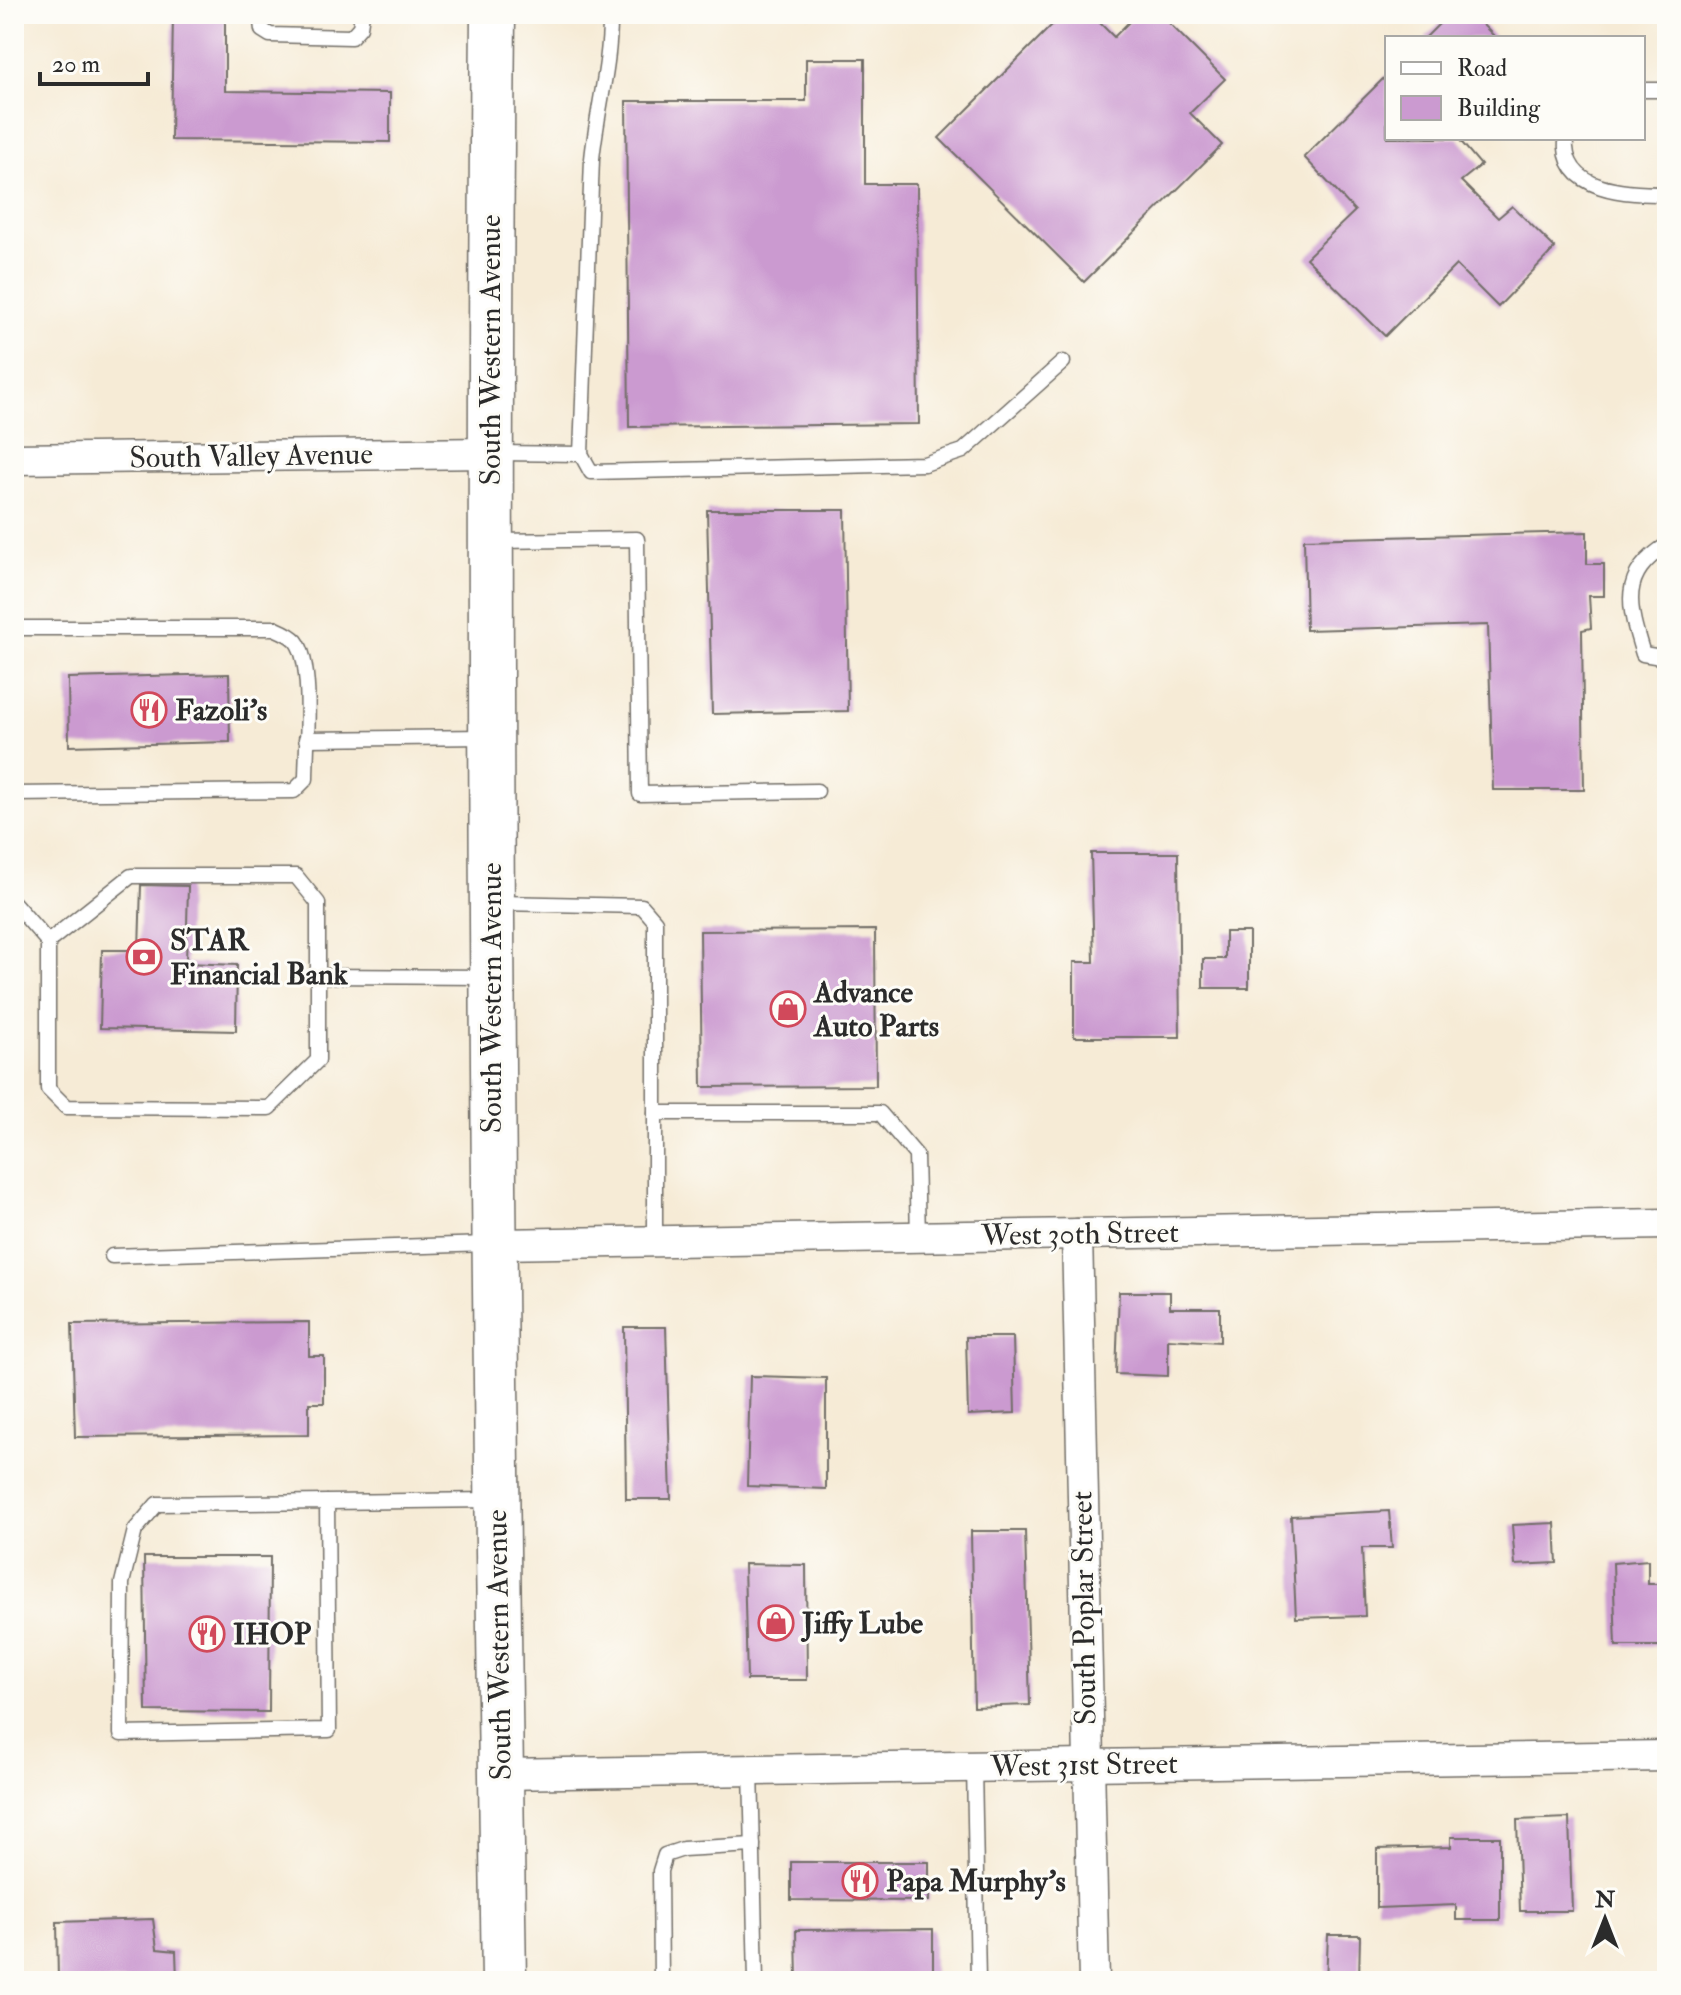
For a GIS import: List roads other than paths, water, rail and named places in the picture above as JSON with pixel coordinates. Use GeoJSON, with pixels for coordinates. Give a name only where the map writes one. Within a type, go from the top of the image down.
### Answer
{"type":"FeatureCollection","features":[{"type":"Feature","properties":{"kind":"highway","name":"South Western Avenue"},"geometry":{"type":"LineString","coordinates":[[493,14],[489,453],[491,977],[504,1981]]}},
{"type":"Feature","properties":{"kind":"street","name":"South Valley Avenue"},"geometry":{"type":"LineString","coordinates":[[14,459],[489,453]]}},
{"type":"Feature","properties":{"kind":"street","name":"West 30th Street"},"geometry":{"type":"LineString","coordinates":[[493,1244],[1667,1224]]}},
{"type":"Feature","properties":{"kind":"street","name":"South Poplar Street"},"geometry":{"type":"LineString","coordinates":[[1077,1234],[1094,1981]]}},
{"type":"Feature","properties":{"kind":"street","name":"West 31st Street"},"geometry":{"type":"LineString","coordinates":[[501,1774],[1667,1756]]}},
{"type":"Feature","properties":{"kind":"lane"},"geometry":{"type":"LineString","coordinates":[[260,14],[262,30],[270,35],[351,37],[360,27],[362,14]]}},
{"type":"Feature","properties":{"kind":"lane"},"geometry":{"type":"LineString","coordinates":[[610,14],[611,51],[597,114],[592,159],[581,454],[591,472],[924,464],[963,451],[1063,362]]}},
{"type":"Feature","properties":{"kind":"lane"},"geometry":{"type":"LineString","coordinates":[[1645,90],[1667,90]]}},
{"type":"Feature","properties":{"kind":"lane"},"geometry":{"type":"LineString","coordinates":[[1566,140],[1572,167],[1587,182],[1611,191],[1667,194]]}},
{"type":"Feature","properties":{"kind":"lane"},"geometry":{"type":"LineString","coordinates":[[489,453],[581,454]]}},
{"type":"Feature","properties":{"kind":"lane"},"geometry":{"type":"LineString","coordinates":[[489,541],[637,539],[640,794],[817,791]]}},
{"type":"Feature","properties":{"kind":"lane"},"geometry":{"type":"LineString","coordinates":[[1667,545],[1643,559],[1633,581],[1633,621],[1643,654],[1667,658]]}},
{"type":"Feature","properties":{"kind":"lane"},"geometry":{"type":"LineString","coordinates":[[14,628],[274,628],[295,639],[304,657],[306,739],[306,779],[294,791],[14,794]]}},
{"type":"Feature","properties":{"kind":"lane"},"geometry":{"type":"LineString","coordinates":[[306,739],[490,737]]}},
{"type":"Feature","properties":{"kind":"lane"},"geometry":{"type":"LineString","coordinates":[[14,903],[48,942],[48,1089],[66,1107],[269,1108],[318,1060],[318,903],[296,876],[131,876],[48,942]]}},
{"type":"Feature","properties":{"kind":"lane"},"geometry":{"type":"LineString","coordinates":[[491,903],[642,906],[655,921],[655,1241]]}},
{"type":"Feature","properties":{"kind":"lane"},"geometry":{"type":"LineString","coordinates":[[317,976],[491,977]]}},
{"type":"Feature","properties":{"kind":"lane"},"geometry":{"type":"LineString","coordinates":[[655,1113],[880,1113],[916,1155],[918,1237]]}},
{"type":"Feature","properties":{"kind":"lane"},"geometry":{"type":"LineString","coordinates":[[112,1256],[493,1244]]}},
{"type":"Feature","properties":{"kind":"lane"},"geometry":{"type":"LineString","coordinates":[[327,1502],[329,1730],[121,1734],[122,1583],[135,1530],[157,1504],[327,1502],[497,1500]]}},
{"type":"Feature","properties":{"kind":"lane"},"geometry":{"type":"LineString","coordinates":[[974,1766],[978,1981]]}},
{"type":"Feature","properties":{"kind":"lane"},"geometry":{"type":"LineString","coordinates":[[751,1769],[756,1981]]}},
{"type":"Feature","properties":{"kind":"lane"},"geometry":{"type":"LineString","coordinates":[[661,1981],[660,1871],[665,1855],[683,1849],[753,1845]]}},
{"type":"Feature","properties":{"kind":"place","name":"Fazoli's"},"geometry":{"type":"Point","coordinates":[149,710]}},
{"type":"Feature","properties":{"kind":"place","name":"STAR Financial Bank"},"geometry":{"type":"Point","coordinates":[144,957]}},
{"type":"Feature","properties":{"kind":"place","name":"Advance Auto Parts"},"geometry":{"type":"Point","coordinates":[788,1009]}},
{"type":"Feature","properties":{"kind":"place","name":"Jiffy Lube"},"geometry":{"type":"Point","coordinates":[776,1623]}},
{"type":"Feature","properties":{"kind":"place","name":"IHOP"},"geometry":{"type":"Point","coordinates":[207,1634]}},
{"type":"Feature","properties":{"kind":"place","name":"Papa Murphy's"},"geometry":{"type":"Point","coordinates":[860,1881]}}]}
